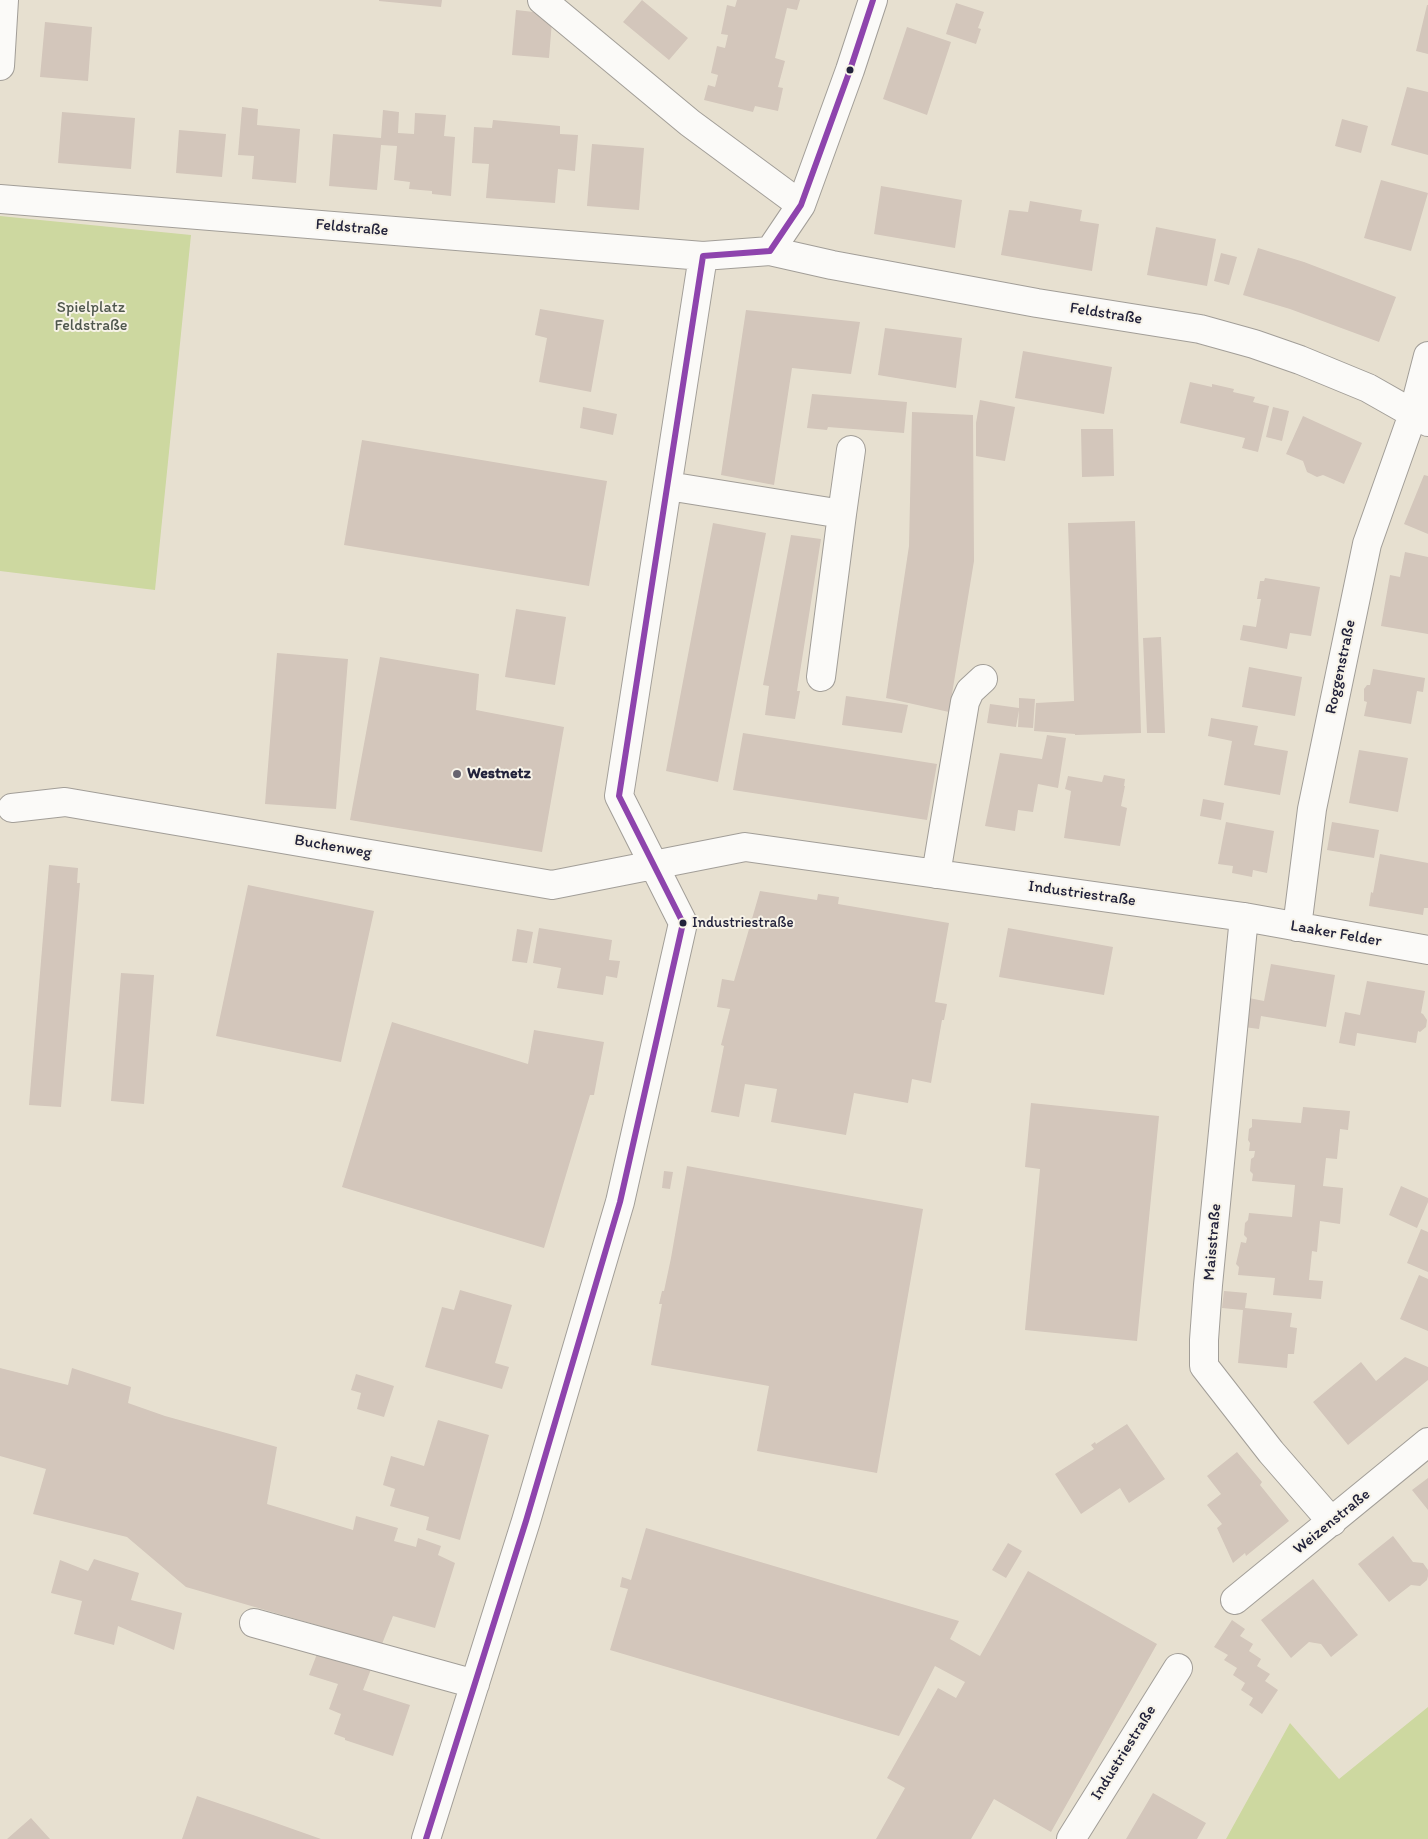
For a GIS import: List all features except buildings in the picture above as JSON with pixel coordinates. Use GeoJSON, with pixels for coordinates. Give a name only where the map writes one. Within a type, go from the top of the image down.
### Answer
{"type":"FeatureCollection","features":[{"type":"Feature","properties":{"kind":"street"},"geometry":{"type":"LineString","coordinates":[[0,66],[4,0]]}},
{"type":"Feature","properties":{"kind":"street"},"geometry":{"type":"LineString","coordinates":[[542,0],[690,123],[801,205]]}},
{"type":"Feature","properties":{"kind":"street"},"geometry":{"type":"LineString","coordinates":[[770,251],[801,205],[873,0]]}},
{"type":"Feature","properties":{"kind":"street","name":"Feldstraße"},"geometry":{"type":"LineString","coordinates":[[0,199],[703,256],[770,251],[832,265],[1037,303],[1200,329],[1254,344],[1300,360],[1368,388],[1421,418]]}},
{"type":"Feature","properties":{"kind":"street"},"geometry":{"type":"LineString","coordinates":[[426,1839],[526,1521],[620,1202],[683,923],[619,796],[703,256]]}},
{"type":"Feature","properties":{"kind":"street","name":"Roggenstraße"},"geometry":{"type":"LineString","coordinates":[[1297,927],[1312,809],[1366,544],[1421,418],[1428,356]]}},
{"type":"Feature","properties":{"kind":"street"},"geometry":{"type":"LineString","coordinates":[[821,677],[851,450]]}},
{"type":"Feature","properties":{"kind":"street"},"geometry":{"type":"LineString","coordinates":[[668,486],[842,514]]}},
{"type":"Feature","properties":{"kind":"street"},"geometry":{"type":"LineString","coordinates":[[936,874],[965,702],[970,691],[983,678]]}},
{"type":"Feature","properties":{"kind":"street","name":"Buchenweg"},"geometry":{"type":"LineString","coordinates":[[12,808],[65,802],[552,885],[653,865]]}},
{"type":"Feature","properties":{"kind":"street","name":"Industriestraße"},"geometry":{"type":"LineString","coordinates":[[653,865],[744,847],[1244,917]]}},
{"type":"Feature","properties":{"kind":"street","name":"Laaker Felder"},"geometry":{"type":"LineString","coordinates":[[1244,917],[1428,950]]}},
{"type":"Feature","properties":{"kind":"street","name":"Maisstraße"},"geometry":{"type":"LineString","coordinates":[[1244,917],[1208,1285],[1204,1366],[1271,1452],[1332,1522]]}},
{"type":"Feature","properties":{"kind":"street","name":"Weizenstraße"},"geometry":{"type":"LineString","coordinates":[[1235,1600],[1428,1442]]}},
{"type":"Feature","properties":{"kind":"street"},"geometry":{"type":"LineString","coordinates":[[254,1623],[475,1684]]}},
{"type":"Feature","properties":{"kind":"street","name":"Industriestraße"},"geometry":{"type":"LineString","coordinates":[[1071,1839],[1178,1668]]}},
{"type":"Feature","properties":{"kind":"green space","name":"Spielplatz Feldstraße"},"geometry":{"type":"Polygon","coordinates":[[[0,216],[191,235],[155,590],[0,571],[0,216]]]}},
{"type":"Feature","properties":{"kind":"green space"},"geometry":{"type":"Polygon","coordinates":[[[1428,1707],[1428,1839],[1226,1839],[1290,1723],[1339,1779],[1428,1707]]]}},
{"type":"Feature","properties":{"kind":"transit line"},"geometry":{"type":"LineString","coordinates":[[426,1839],[526,1521],[620,1202],[683,923],[619,796],[703,256],[770,251],[801,205],[873,0]]}},
{"type":"Feature","properties":{"kind":"place","name":"Westnetz"},"geometry":{"type":"Point","coordinates":[457,774]}},
{"type":"Feature","properties":{"kind":"place","name":"Industriestraße"},"geometry":{"type":"Point","coordinates":[683,923]}}]}
